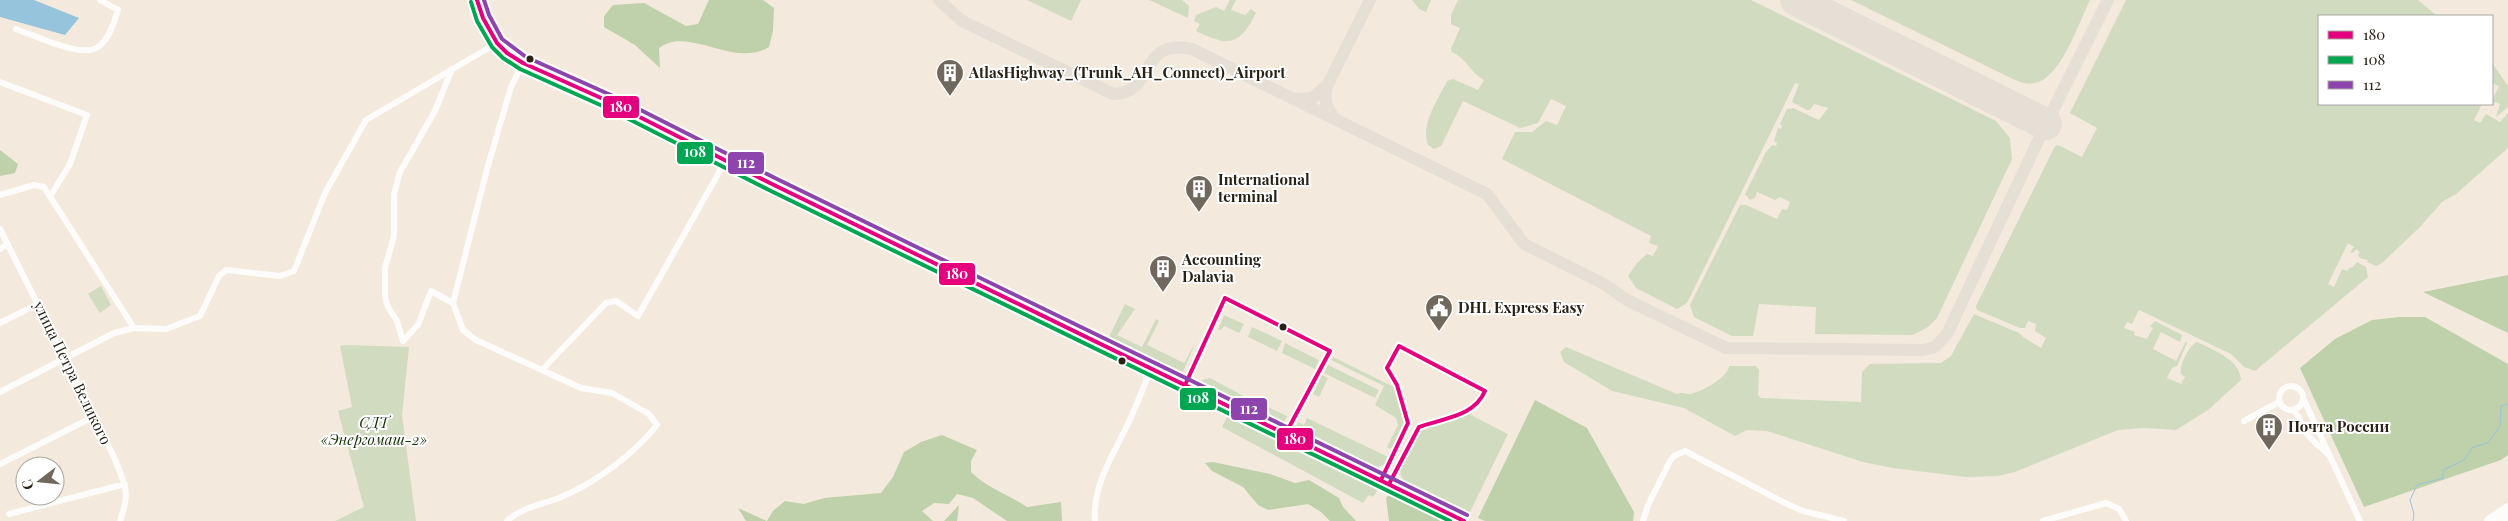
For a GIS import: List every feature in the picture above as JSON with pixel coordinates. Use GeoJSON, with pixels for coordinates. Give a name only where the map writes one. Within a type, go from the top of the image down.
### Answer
{"type":"FeatureCollection","features":[{"type":"Feature","properties":{"kind":"highway"},"geometry":{"type":"LineString","coordinates":[[2488,521],[2508,508]]}},
{"type":"Feature","properties":{"kind":"highway"},"geometry":{"type":"LineString","coordinates":[[2504,521],[2508,518]]}},
{"type":"Feature","properties":{"kind":"main road"},"geometry":{"type":"LineString","coordinates":[[477,0],[483,18],[497,43],[507,53],[523,63],[610,102],[1464,521]]}},
{"type":"Feature","properties":{"kind":"street"},"geometry":{"type":"LineString","coordinates":[[16,29],[74,51],[98,48],[108,37],[118,10],[100,0]]}},
{"type":"Feature","properties":{"kind":"street"},"geometry":{"type":"LineString","coordinates":[[0,392],[114,334],[134,328],[166,328],[200,316],[219,276],[226,270],[280,276],[294,271],[325,193],[366,120],[497,43]]}},
{"type":"Feature","properties":{"kind":"street"},"geometry":{"type":"LineString","coordinates":[[507,521],[527,508],[580,488],[641,445],[657,425],[650,414],[612,393],[581,388],[476,340],[463,330],[453,303],[487,169],[511,87],[523,63]]}},
{"type":"Feature","properties":{"kind":"street"},"geometry":{"type":"LineString","coordinates":[[452,70],[435,111],[398,175],[394,194],[393,242],[385,268],[384,286],[386,302],[397,321],[403,341],[418,325],[431,291],[453,303]]}},
{"type":"Feature","properties":{"kind":"street"},"geometry":{"type":"LineString","coordinates":[[0,82],[88,115],[70,164],[51,195]]}},
{"type":"Feature","properties":{"kind":"street"},"geometry":{"type":"LineString","coordinates":[[542,370],[606,303],[616,301],[638,316],[726,160]]}},
{"type":"Feature","properties":{"kind":"street"},"geometry":{"type":"LineString","coordinates":[[0,195],[38,185],[44,187],[51,195],[134,328]]}},
{"type":"Feature","properties":{"kind":"street","name":"улица Петра Великого"},"geometry":{"type":"LineString","coordinates":[[0,229],[95,416],[125,484],[127,502],[120,521]]}},
{"type":"Feature","properties":{"kind":"street"},"geometry":{"type":"LineString","coordinates":[[0,248],[8,244]]}},
{"type":"Feature","properties":{"kind":"street"},"geometry":{"type":"LineString","coordinates":[[0,323],[38,304]]}},
{"type":"Feature","properties":{"kind":"street"},"geometry":{"type":"LineString","coordinates":[[1401,346],[1484,389],[1485,394],[1480,405],[1470,411],[1419,427],[1385,482],[1408,423],[1397,385],[1386,368],[1396,348],[1401,346]]}},
{"type":"Feature","properties":{"kind":"street"},"geometry":{"type":"LineString","coordinates":[[1095,521],[1095,507],[1102,476],[1152,368]]}},
{"type":"Feature","properties":{"kind":"street"},"geometry":{"type":"LineString","coordinates":[[2279,402],[2281,391],[2290,386],[2300,390],[2360,521]]}},
{"type":"Feature","properties":{"kind":"street"},"geometry":{"type":"LineString","coordinates":[[2292,410],[2300,406],[2303,398]]}},
{"type":"Feature","properties":{"kind":"street"},"geometry":{"type":"LineString","coordinates":[[2279,402],[2284,408],[2292,410],[2298,415],[2315,444],[2332,458]]}},
{"type":"Feature","properties":{"kind":"street"},"geometry":{"type":"LineString","coordinates":[[2244,421],[2279,402]]}},
{"type":"Feature","properties":{"kind":"street"},"geometry":{"type":"LineString","coordinates":[[0,464],[95,416]]}},
{"type":"Feature","properties":{"kind":"street"},"geometry":{"type":"LineString","coordinates":[[1643,521],[1648,505],[1670,461],[1674,456],[1685,451],[1783,502],[1803,510],[1844,521]]}},
{"type":"Feature","properties":{"kind":"street"},"geometry":{"type":"LineString","coordinates":[[9,514],[125,484]]}},
{"type":"Feature","properties":{"kind":"street"},"geometry":{"type":"LineString","coordinates":[[2043,521],[2106,503],[2118,510],[2126,521]]}},
{"type":"Feature","properties":{"kind":"green space"},"geometry":{"type":"Polygon","coordinates":[[[709,0],[763,0],[774,8],[773,31],[769,47],[755,52],[741,53],[697,43],[671,42],[659,48],[660,68],[635,45],[604,27],[604,16],[613,5],[644,3],[686,26],[698,24],[709,0]]]}},
{"type":"Feature","properties":{"kind":"green space"},"geometry":{"type":"Polygon","coordinates":[[[1027,0],[1081,0],[1071,21],[1027,0]]]}},
{"type":"Feature","properties":{"kind":"green space"},"geometry":{"type":"Polygon","coordinates":[[[1149,0],[1182,0],[1189,6],[1188,18],[1149,0]]]}},
{"type":"Feature","properties":{"kind":"green space"},"geometry":{"type":"Polygon","coordinates":[[[1230,0],[1236,0],[1231,10],[1245,15],[1251,9],[1256,13],[1244,32],[1232,40],[1225,41],[1217,40],[1196,31],[1200,24],[1194,21],[1196,15],[1216,7],[1224,11],[1230,0]]]}},
{"type":"Feature","properties":{"kind":"green space"},"geometry":{"type":"Polygon","coordinates":[[[1412,0],[1431,0],[1426,12],[1419,9],[1412,0]]]}},
{"type":"Feature","properties":{"kind":"green space"},"geometry":{"type":"Polygon","coordinates":[[[1458,0],[1751,0],[1996,121],[2010,138],[2012,159],[1937,318],[1928,327],[1913,335],[1815,334],[1816,307],[1759,304],[1753,336],[1732,336],[1694,317],[1690,305],[1740,205],[1746,205],[1777,219],[1782,209],[1787,210],[1790,202],[1780,197],[1775,200],[1757,192],[1755,198],[1750,200],[1745,194],[1766,152],[1772,145],[1776,146],[1777,143],[1774,141],[1778,128],[1781,129],[1782,126],[1780,124],[1787,109],[1793,108],[1819,120],[1828,108],[1814,104],[1810,110],[1807,110],[1792,102],[1799,84],[1795,83],[1687,303],[1677,309],[1636,288],[1628,276],[1637,263],[1647,254],[1653,256],[1658,246],[1649,243],[1651,236],[1502,159],[1515,132],[1532,132],[1546,121],[1557,125],[1566,106],[1551,99],[1538,123],[1520,128],[1463,101],[1441,146],[1434,149],[1428,145],[1426,129],[1428,121],[1447,81],[1453,79],[1478,90],[1484,80],[1458,55],[1452,52],[1451,49],[1460,28],[1451,24],[1451,15],[1458,0]]]}},
{"type":"Feature","properties":{"kind":"green space"},"geometry":{"type":"Polygon","coordinates":[[[1851,0],[2090,0],[2075,35],[2061,60],[2044,79],[2029,84],[2013,79],[1851,0]]]}},
{"type":"Feature","properties":{"kind":"green space"},"geometry":{"type":"Polygon","coordinates":[[[2126,0],[2418,0],[2436,15],[2318,15],[2318,105],[2482,105],[2474,120],[2480,123],[2486,114],[2500,122],[2508,113],[2508,148],[2456,194],[2442,202],[2420,227],[2382,263],[2376,266],[2367,262],[2368,260],[2360,258],[2358,255],[2360,252],[2356,249],[2353,253],[2350,252],[2354,247],[2348,243],[2328,284],[2334,287],[2342,269],[2347,271],[2357,262],[2366,267],[2368,277],[2255,371],[2244,367],[2231,354],[2139,310],[2132,324],[2127,322],[2124,328],[2135,332],[2134,335],[2147,339],[2153,328],[2150,326],[2155,321],[2182,335],[2180,342],[2161,332],[2153,349],[2176,361],[2186,341],[2187,343],[2177,366],[2172,368],[2167,378],[2181,384],[2185,377],[2181,374],[2183,361],[2188,351],[2197,342],[2218,352],[2231,361],[2236,366],[2241,380],[2208,410],[2176,430],[2144,428],[2118,430],[2015,472],[1998,476],[1966,477],[1893,468],[1863,462],[1767,431],[1747,430],[1735,436],[1684,408],[1612,391],[1564,362],[1560,352],[1566,347],[1677,394],[1689,394],[1706,388],[1719,380],[1728,370],[1729,366],[1756,366],[1759,370],[1758,395],[1761,398],[1861,402],[1862,372],[1870,364],[1941,363],[1951,356],[1974,314],[2019,333],[2041,348],[2046,338],[2035,331],[2036,324],[2028,321],[2025,328],[2020,328],[1977,310],[1976,306],[2055,146],[2058,145],[2082,157],[2097,128],[2070,113],[2126,0]]]}},
{"type":"Feature","properties":{"kind":"green space"},"geometry":{"type":"Polygon","coordinates":[[[2493,64],[2508,86],[2508,107],[2496,117],[2500,104],[2495,102],[2493,106],[2492,105],[2499,86],[2493,83],[2493,64]]]}},
{"type":"Feature","properties":{"kind":"green space"},"geometry":{"type":"Polygon","coordinates":[[[0,150],[18,164],[15,173],[0,176],[0,150]]]}},
{"type":"Feature","properties":{"kind":"green space"},"geometry":{"type":"Polygon","coordinates":[[[2508,275],[2508,333],[2423,292],[2508,275]]]}},
{"type":"Feature","properties":{"kind":"green space"},"geometry":{"type":"Polygon","coordinates":[[[101,286],[111,305],[100,313],[88,294],[101,286]]]}},
{"type":"Feature","properties":{"kind":"green space"},"geometry":{"type":"Polygon","coordinates":[[[1125,304],[1135,309],[1117,335],[1142,347],[1156,319],[1159,321],[1147,345],[1184,363],[1196,342],[1182,374],[1109,337],[1125,304]]]}},
{"type":"Feature","properties":{"kind":"green space"},"geometry":{"type":"Polygon","coordinates":[[[1224,315],[1244,324],[1239,333],[1224,326],[1221,330],[1218,330],[1224,315]]]}},
{"type":"Feature","properties":{"kind":"green space"},"geometry":{"type":"Polygon","coordinates":[[[2425,317],[2508,364],[2508,455],[2501,460],[2364,507],[2300,368],[2335,339],[2372,320],[2425,317]]]}},
{"type":"Feature","properties":{"kind":"green space"},"geometry":{"type":"Polygon","coordinates":[[[1252,327],[1282,341],[1277,351],[1248,337],[1252,327]]]}},
{"type":"Feature","properties":{"kind":"green space"},"geometry":{"type":"Polygon","coordinates":[[[1106,337],[1184,376],[1181,381],[1104,341],[1106,337]]]}},
{"type":"Feature","properties":{"kind":"green space"},"geometry":{"type":"Polygon","coordinates":[[[1285,343],[1319,360],[1315,369],[1282,353],[1285,343]]]}},
{"type":"Feature","properties":{"kind":"green space","name":"СДТ «Энергомаш-2»"},"geometry":{"type":"Polygon","coordinates":[[[340,346],[409,347],[402,415],[416,521],[335,521],[364,507],[338,411],[352,407],[340,346]]]}},
{"type":"Feature","properties":{"kind":"green space"},"geometry":{"type":"Polygon","coordinates":[[[1333,357],[1396,388],[1405,421],[1393,450],[1387,447],[1398,425],[1396,418],[1375,405],[1384,386],[1331,360],[1333,357]]]}},
{"type":"Feature","properties":{"kind":"green space"},"geometry":{"type":"Polygon","coordinates":[[[1328,365],[1379,390],[1375,398],[1324,373],[1328,365]]]}},
{"type":"Feature","properties":{"kind":"green space"},"geometry":{"type":"Polygon","coordinates":[[[1322,375],[1328,378],[1319,397],[1313,394],[1322,375]]]}},
{"type":"Feature","properties":{"kind":"green space"},"geometry":{"type":"Polygon","coordinates":[[[1210,378],[1260,405],[1264,416],[1200,385],[1199,381],[1210,378]]]}},
{"type":"Feature","properties":{"kind":"green space"},"geometry":{"type":"Polygon","coordinates":[[[1535,400],[1587,428],[1634,512],[1633,521],[1485,521],[1478,518],[1535,400]]]}},
{"type":"Feature","properties":{"kind":"green space"},"geometry":{"type":"Polygon","coordinates":[[[1268,407],[1287,416],[1284,422],[1279,424],[1272,420],[1268,407]]]}},
{"type":"Feature","properties":{"kind":"green space"},"geometry":{"type":"Polygon","coordinates":[[[1229,413],[1379,488],[1373,497],[1369,495],[1363,503],[1222,427],[1229,413]]]}},
{"type":"Feature","properties":{"kind":"green space"},"geometry":{"type":"Polygon","coordinates":[[[1469,414],[1508,434],[1468,516],[1403,484],[1400,471],[1421,431],[1426,427],[1469,414]]]}},
{"type":"Feature","properties":{"kind":"green space"},"geometry":{"type":"Polygon","coordinates":[[[1307,418],[1388,457],[1384,465],[1373,468],[1298,433],[1296,427],[1298,422],[1304,425],[1307,418]]]}},
{"type":"Feature","properties":{"kind":"green space"},"geometry":{"type":"Polygon","coordinates":[[[942,435],[977,450],[971,461],[971,472],[991,487],[1027,507],[1061,502],[1062,521],[1007,521],[973,498],[957,494],[949,504],[934,503],[922,511],[933,521],[767,521],[773,511],[785,501],[804,504],[824,498],[881,493],[893,477],[904,452],[921,442],[942,435]]]}},
{"type":"Feature","properties":{"kind":"green space"},"geometry":{"type":"Polygon","coordinates":[[[1213,462],[1270,474],[1295,483],[1309,480],[1339,498],[1343,507],[1356,521],[1330,521],[1321,512],[1308,504],[1268,510],[1258,505],[1243,487],[1212,471],[1205,463],[1213,462]]]}},
{"type":"Feature","properties":{"kind":"green space"},"geometry":{"type":"Polygon","coordinates":[[[1391,493],[1446,521],[1389,521],[1386,498],[1391,493]]]}},
{"type":"Feature","properties":{"kind":"green space"},"geometry":{"type":"Polygon","coordinates":[[[959,505],[957,521],[944,521],[959,505]]]}},
{"type":"Feature","properties":{"kind":"green space"},"geometry":{"type":"Polygon","coordinates":[[[738,508],[767,521],[746,521],[738,508]]]}},
{"type":"Feature","properties":{"kind":"water"},"geometry":{"type":"Polygon","coordinates":[[[0,0],[34,0],[79,18],[65,35],[0,17],[0,0]]]}},
{"type":"Feature","properties":{"kind":"waterway"},"geometry":{"type":"LineString","coordinates":[[2413,521],[2414,514],[2410,500],[2417,485],[2443,478],[2443,470],[2464,460],[2473,447],[2488,443],[2500,426],[2501,406],[2508,404]]}},
{"type":"Feature","properties":{"kind":"taxiway"},"geometry":{"type":"LineString","coordinates":[[939,0],[962,21],[1113,94],[1127,91],[1136,85],[1154,58],[1162,51],[1174,48],[1192,49],[1487,194],[1524,244],[1604,284],[1627,300],[1726,348],[1923,350],[1935,347],[1947,334],[2046,124],[2108,0]]}},
{"type":"Feature","properties":{"kind":"taxiway"},"geometry":{"type":"LineString","coordinates":[[1328,84],[1370,0]]}},
{"type":"Feature","properties":{"kind":"taxiway"},"geometry":{"type":"LineString","coordinates":[[1296,99],[1313,98],[1328,84],[1326,102],[1335,118]]}},
{"type":"Feature","properties":{"kind":"runway"},"geometry":{"type":"LineString","coordinates":[[1796,0],[2046,124]]}},
{"type":"Feature","properties":{"kind":"transit line","name":"180"},"geometry":{"type":"LineString","coordinates":[[477,0],[483,18],[497,43],[507,53],[523,63],[610,102],[774,185],[1464,521]]}},
{"type":"Feature","properties":{"kind":"transit line","name":"112"},"geometry":{"type":"LineString","coordinates":[[484,0],[489,15],[502,39],[526,57],[613,96],[777,179],[1467,515]]}},
{"type":"Feature","properties":{"kind":"transit line","name":"108"},"geometry":{"type":"LineString","coordinates":[[471,2],[477,21],[492,47],[503,58],[520,69],[607,108],[771,191],[1450,521]]}},
{"type":"Feature","properties":{"kind":"transit line","name":"180"},"geometry":{"type":"LineString","coordinates":[[1225,298],[1330,351]]}},
{"type":"Feature","properties":{"kind":"transit line","name":"180"},"geometry":{"type":"LineString","coordinates":[[1185,385],[1225,298]]}},
{"type":"Feature","properties":{"kind":"transit line","name":"180"},"geometry":{"type":"LineString","coordinates":[[1381,480],[1408,423],[1397,385],[1387,368],[1399,346],[1485,391],[1480,400],[1466,411],[1448,419],[1419,427],[1389,484]]}},
{"type":"Feature","properties":{"kind":"transit line","name":"180"},"geometry":{"type":"LineString","coordinates":[[1286,433],[1330,351]]}},
{"type":"Feature","properties":{"kind":"place","name":"AtlasHighway_(Trunk_AH_Connect)_Airport"},"geometry":{"type":"Point","coordinates":[950,97]}},
{"type":"Feature","properties":{"kind":"place","name":"International terminal"},"geometry":{"type":"Point","coordinates":[1199,213]}},
{"type":"Feature","properties":{"kind":"place","name":"Accounting Dalavia"},"geometry":{"type":"Point","coordinates":[1163,293]}},
{"type":"Feature","properties":{"kind":"place","name":"DHL Express Easy"},"geometry":{"type":"Point","coordinates":[1439,332]}},
{"type":"Feature","properties":{"kind":"place","name":"Почта России"},"geometry":{"type":"Point","coordinates":[2269,451]}}]}
